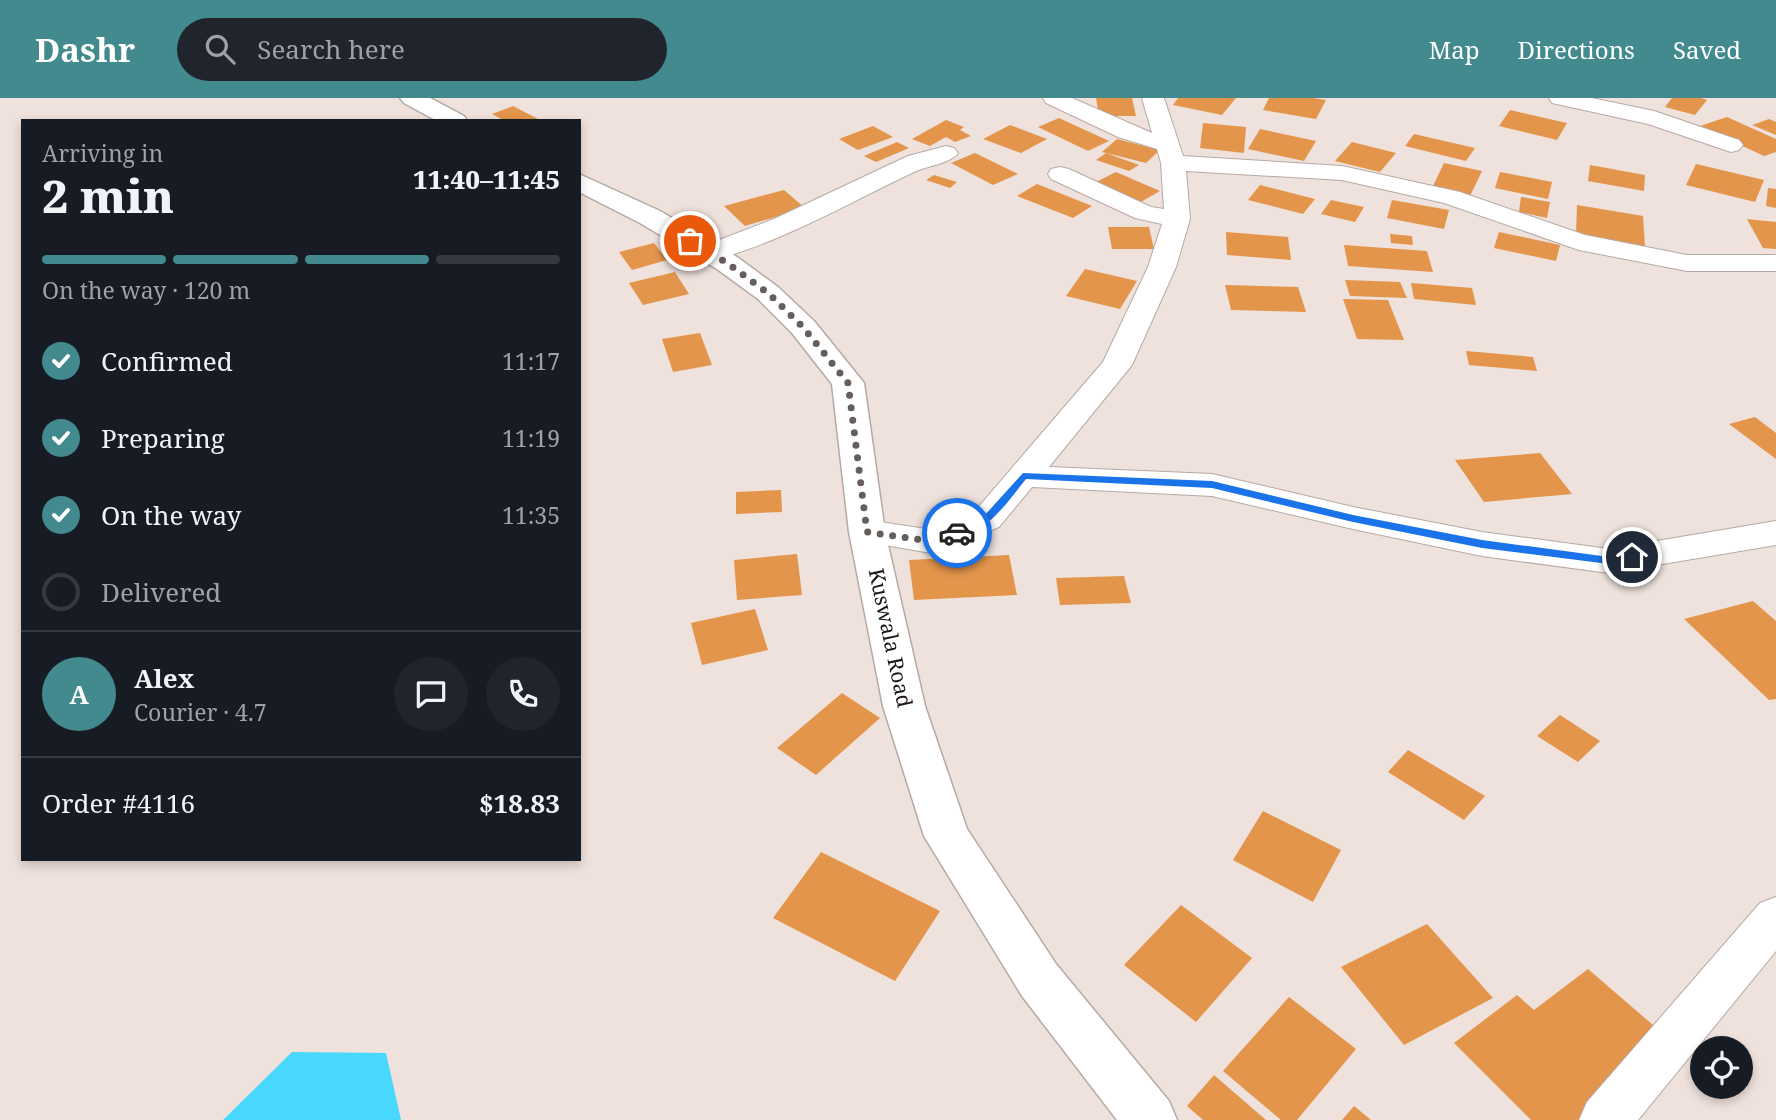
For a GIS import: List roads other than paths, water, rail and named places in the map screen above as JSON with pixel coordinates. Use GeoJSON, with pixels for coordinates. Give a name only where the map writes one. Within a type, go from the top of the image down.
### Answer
{"type":"FeatureCollection","features":[{"type":"Feature","properties":{"kind":"street"},"geometry":{"type":"LineString","coordinates":[[1054,98],[1170,154],[1342,173],[1451,197],[1593,245],[1687,263],[1776,263]]}},
{"type":"Feature","properties":{"kind":"street"},"geometry":{"type":"LineString","coordinates":[[867,532],[937,542],[988,519],[1116,365],[1162,267],[1177,219],[1170,154],[1153,98]]}},
{"type":"Feature","properties":{"kind":"street"},"geometry":{"type":"LineString","coordinates":[[1560,98],[1654,118],[1731,145]]}},
{"type":"Feature","properties":{"kind":"street"},"geometry":{"type":"LineString","coordinates":[[417,99],[452,119]]}},
{"type":"Feature","properties":{"kind":"street"},"geometry":{"type":"LineString","coordinates":[[710,253],[783,225],[917,161],[946,153]]}},
{"type":"Feature","properties":{"kind":"street"},"geometry":{"type":"LineString","coordinates":[[1060,174],[1144,213],[1177,219]]}},
{"type":"Feature","properties":{"kind":"street","name":"Kuswala Road"},"geometry":{"type":"LineString","coordinates":[[581,184],[650,217],[710,253],[777,302],[803,327],[848,383],[867,532],[904,706],[947,836],[1039,980],[1150,1120]]}},
{"type":"Feature","properties":{"kind":"street"},"geometry":{"type":"LineString","coordinates":[[1023,476],[1212,485],[1353,518],[1482,544],[1609,561],[1776,533]]}},
{"type":"Feature","properties":{"kind":"street"},"geometry":{"type":"LineString","coordinates":[[1605,1120],[1776,917]]}},
{"type":"Feature","properties":{"kind":"water"},"geometry":{"type":"Polygon","coordinates":[[[292,1052],[386,1053],[401,1120],[223,1120],[292,1052]]]}}]}
